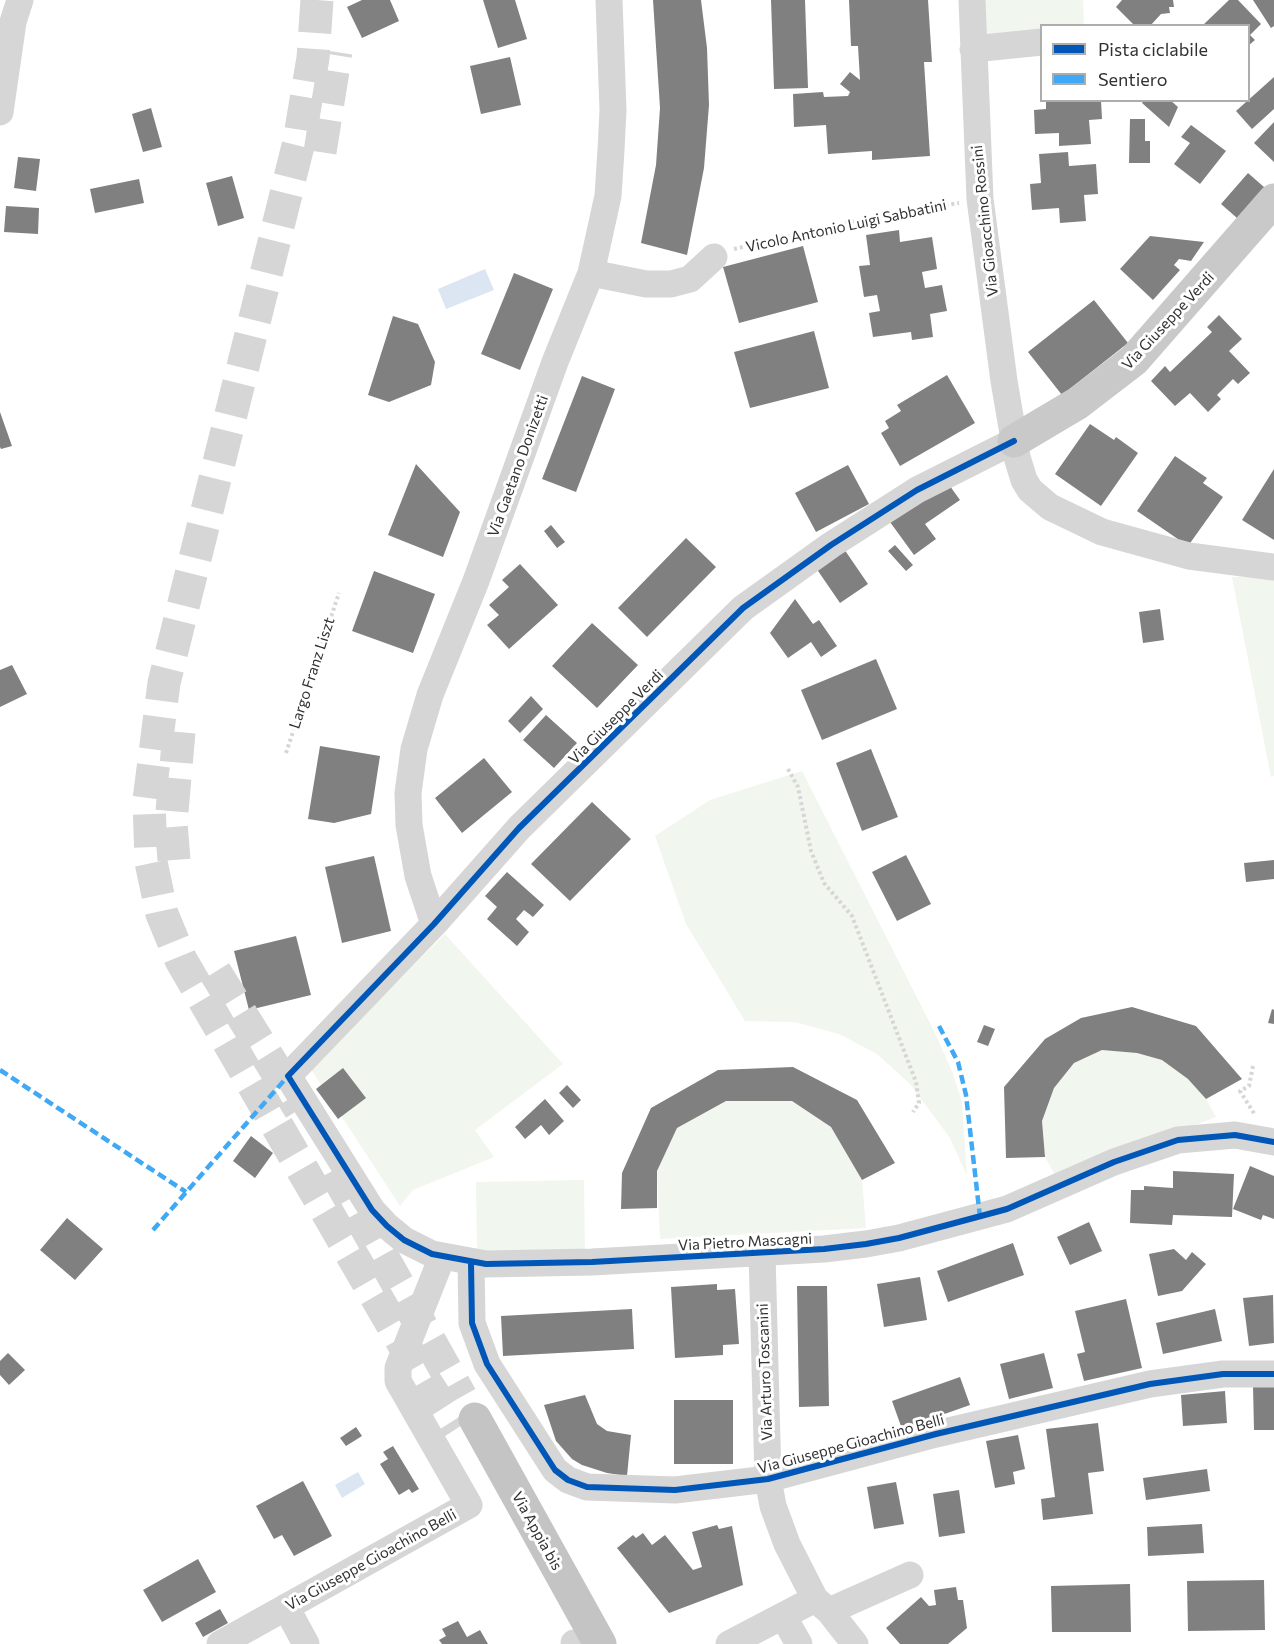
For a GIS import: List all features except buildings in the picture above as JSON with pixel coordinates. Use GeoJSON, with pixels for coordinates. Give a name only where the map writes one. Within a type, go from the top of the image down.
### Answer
{"type":"FeatureCollection","features":[{"type":"Feature","properties":{"kind":"highway","name":"Via Appia bis"},"geometry":{"type":"LineString","coordinates":[[465,1424],[581,1644]]}},
{"type":"Feature","properties":{"kind":"main road","name":"Via Giuseppe Verdi"},"geometry":{"type":"LineString","coordinates":[[1014,441],[1078,403],[1134,360],[1274,200]]}},
{"type":"Feature","properties":{"kind":"street"},"geometry":{"type":"LineString","coordinates":[[0,112],[11,34],[20,0]]}},
{"type":"Feature","properties":{"kind":"street","name":"Via Gaetano Donizetti"},"geometry":{"type":"LineString","coordinates":[[434,924],[418,876],[409,825],[409,786],[418,732],[436,677],[476,581],[555,362],[591,273],[608,196],[613,110],[609,0]]}},
{"type":"Feature","properties":{"kind":"street","name":"Via Gioacchino Rossini"},"geometry":{"type":"LineString","coordinates":[[972,0],[980,200],[1014,441],[1019,467],[1030,490],[1050,507],[1102,532],[1170,552],[1232,564],[1274,567]]}},
{"type":"Feature","properties":{"kind":"street"},"geometry":{"type":"LineString","coordinates":[[973,49],[1040,42]]}},
{"type":"Feature","properties":{"kind":"street"},"geometry":{"type":"LineString","coordinates":[[591,273],[646,284],[671,284],[690,279],[714,257]]}},
{"type":"Feature","properties":{"kind":"street","name":"Via Giuseppe Verdi"},"geometry":{"type":"LineString","coordinates":[[288,1076],[434,924],[519,828],[742,608],[831,545],[917,490],[1014,441]]}},
{"type":"Feature","properties":{"kind":"street","name":"Via Pietro Mascagni"},"geometry":{"type":"LineString","coordinates":[[288,1076],[372,1210],[404,1240],[442,1257],[471,1263],[592,1262],[762,1253],[866,1244],[1007,1209],[1114,1162],[1178,1140],[1235,1135],[1274,1142]]}},
{"type":"Feature","properties":{"kind":"street","name":"Via Arturo Toscanini"},"geometry":{"type":"LineString","coordinates":[[762,1253],[768,1479],[773,1506],[787,1544],[822,1605],[855,1644]]}},
{"type":"Feature","properties":{"kind":"street","name":"Via Giuseppe Gioachino Belli"},"geometry":{"type":"LineString","coordinates":[[220,1644],[469,1505],[398,1381],[398,1368],[442,1257]]}},
{"type":"Feature","properties":{"kind":"street","name":"Via Giuseppe Gioachino Belli"},"geometry":{"type":"LineString","coordinates":[[471,1263],[472,1323],[482,1355],[546,1460],[562,1476],[587,1487],[635,1490],[695,1489],[768,1479],[936,1434],[1150,1384],[1223,1374],[1274,1374]]}},
{"type":"Feature","properties":{"kind":"street"},"geometry":{"type":"LineString","coordinates":[[729,1644],[783,1616],[909,1575]]}},
{"type":"Feature","properties":{"kind":"street"},"geometry":{"type":"LineString","coordinates":[[286,1608],[306,1644]]}},
{"type":"Feature","properties":{"kind":"street"},"geometry":{"type":"LineString","coordinates":[[783,1616],[799,1644]]}},
{"type":"Feature","properties":{"kind":"path"},"geometry":{"type":"LineString","coordinates":[[788,768],[798,787],[811,851],[824,883],[852,916],[916,1082],[919,1102],[913,1112]]}},
{"type":"Feature","properties":{"kind":"path"},"geometry":{"type":"LineString","coordinates":[[1252,1066],[1249,1086],[1240,1091],[1256,1116]]}},
{"type":"Feature","properties":{"kind":"shaded area"},"geometry":{"type":"Polygon","coordinates":[[[982,0],[1083,0],[1084,24],[1040,24],[1040,35],[983,40],[982,0]]]}},
{"type":"Feature","properties":{"kind":"shaded area"},"geometry":{"type":"Polygon","coordinates":[[[485,269],[494,290],[446,309],[438,289],[485,269]]]}},
{"type":"Feature","properties":{"kind":"shaded area"},"geometry":{"type":"Polygon","coordinates":[[[1274,576],[1274,776],[1271,777],[1232,577],[1274,576]]]}},
{"type":"Feature","properties":{"kind":"shaded area"},"geometry":{"type":"Polygon","coordinates":[[[802,771],[935,1033],[953,1074],[962,1102],[967,1176],[950,1138],[910,1084],[877,1054],[839,1034],[795,1022],[745,1021],[686,924],[655,836],[710,800],[802,771]]]}},
{"type":"Feature","properties":{"kind":"shaded area"},"geometry":{"type":"Polygon","coordinates":[[[445,934],[563,1064],[475,1130],[494,1157],[413,1190],[400,1206],[310,1068],[445,934]]]}},
{"type":"Feature","properties":{"kind":"shaded area"},"geometry":{"type":"Polygon","coordinates":[[[1102,1050],[1137,1053],[1162,1060],[1188,1079],[1206,1099],[1216,1117],[1057,1179],[1045,1157],[1042,1121],[1054,1088],[1074,1063],[1102,1050]]]}},
{"type":"Feature","properties":{"kind":"shaded area"},"geometry":{"type":"Polygon","coordinates":[[[726,1101],[792,1101],[831,1127],[862,1180],[866,1228],[660,1239],[657,1171],[677,1128],[726,1101]]]}},
{"type":"Feature","properties":{"kind":"shaded area"},"geometry":{"type":"Polygon","coordinates":[[[584,1180],[585,1252],[477,1254],[476,1182],[584,1180]]]}},
{"type":"Feature","properties":{"kind":"shaded area"},"geometry":{"type":"Polygon","coordinates":[[[358,1472],[365,1484],[342,1498],[335,1485],[358,1472]]]}},
{"type":"Feature","properties":{"kind":"tunnel"},"geometry":{"type":"LineString","coordinates":[[317,0],[313,58],[299,142],[164,683],[149,800],[151,862],[162,914],[181,960],[425,1381],[456,1429]]}},
{"type":"Feature","properties":{"kind":"tunnel"},"geometry":{"type":"LineString","coordinates":[[320,152],[336,52]]}},
{"type":"Feature","properties":{"kind":"tunnel"},"geometry":{"type":"LineString","coordinates":[[174,860],[171,823],[179,732]]}},
{"type":"Feature","properties":{"kind":"tunnel"},"geometry":{"type":"LineString","coordinates":[[215,972],[300,1109]]}},
{"type":"Feature","properties":{"kind":"tunnel"},"geometry":{"type":"LineString","coordinates":[[334,1170],[461,1397]]}},
{"type":"Feature","properties":{"kind":"marked path"},"geometry":{"type":"LineString","coordinates":[[939,1026],[958,1062],[966,1095],[980,1217]]}},
{"type":"Feature","properties":{"kind":"marked path"},"geometry":{"type":"LineString","coordinates":[[0,1070],[186,1192]]}},
{"type":"Feature","properties":{"kind":"marked path"},"geometry":{"type":"LineString","coordinates":[[153,1230],[288,1076]]}},
{"type":"Feature","properties":{"kind":"cycle path"},"geometry":{"type":"LineString","coordinates":[[1014,441],[917,490],[831,545],[743,608],[519,828],[434,924],[288,1076],[372,1210],[387,1226],[404,1240],[432,1254],[486,1264],[592,1262],[824,1249],[866,1244],[899,1238],[1007,1209],[1114,1162],[1178,1140],[1235,1135],[1274,1142]]}},
{"type":"Feature","properties":{"kind":"cycle path"},"geometry":{"type":"LineString","coordinates":[[471,1263],[472,1323],[487,1364],[555,1470],[568,1480],[587,1487],[675,1490],[768,1479],[936,1434],[1150,1384],[1223,1374],[1274,1374]]}}]}
